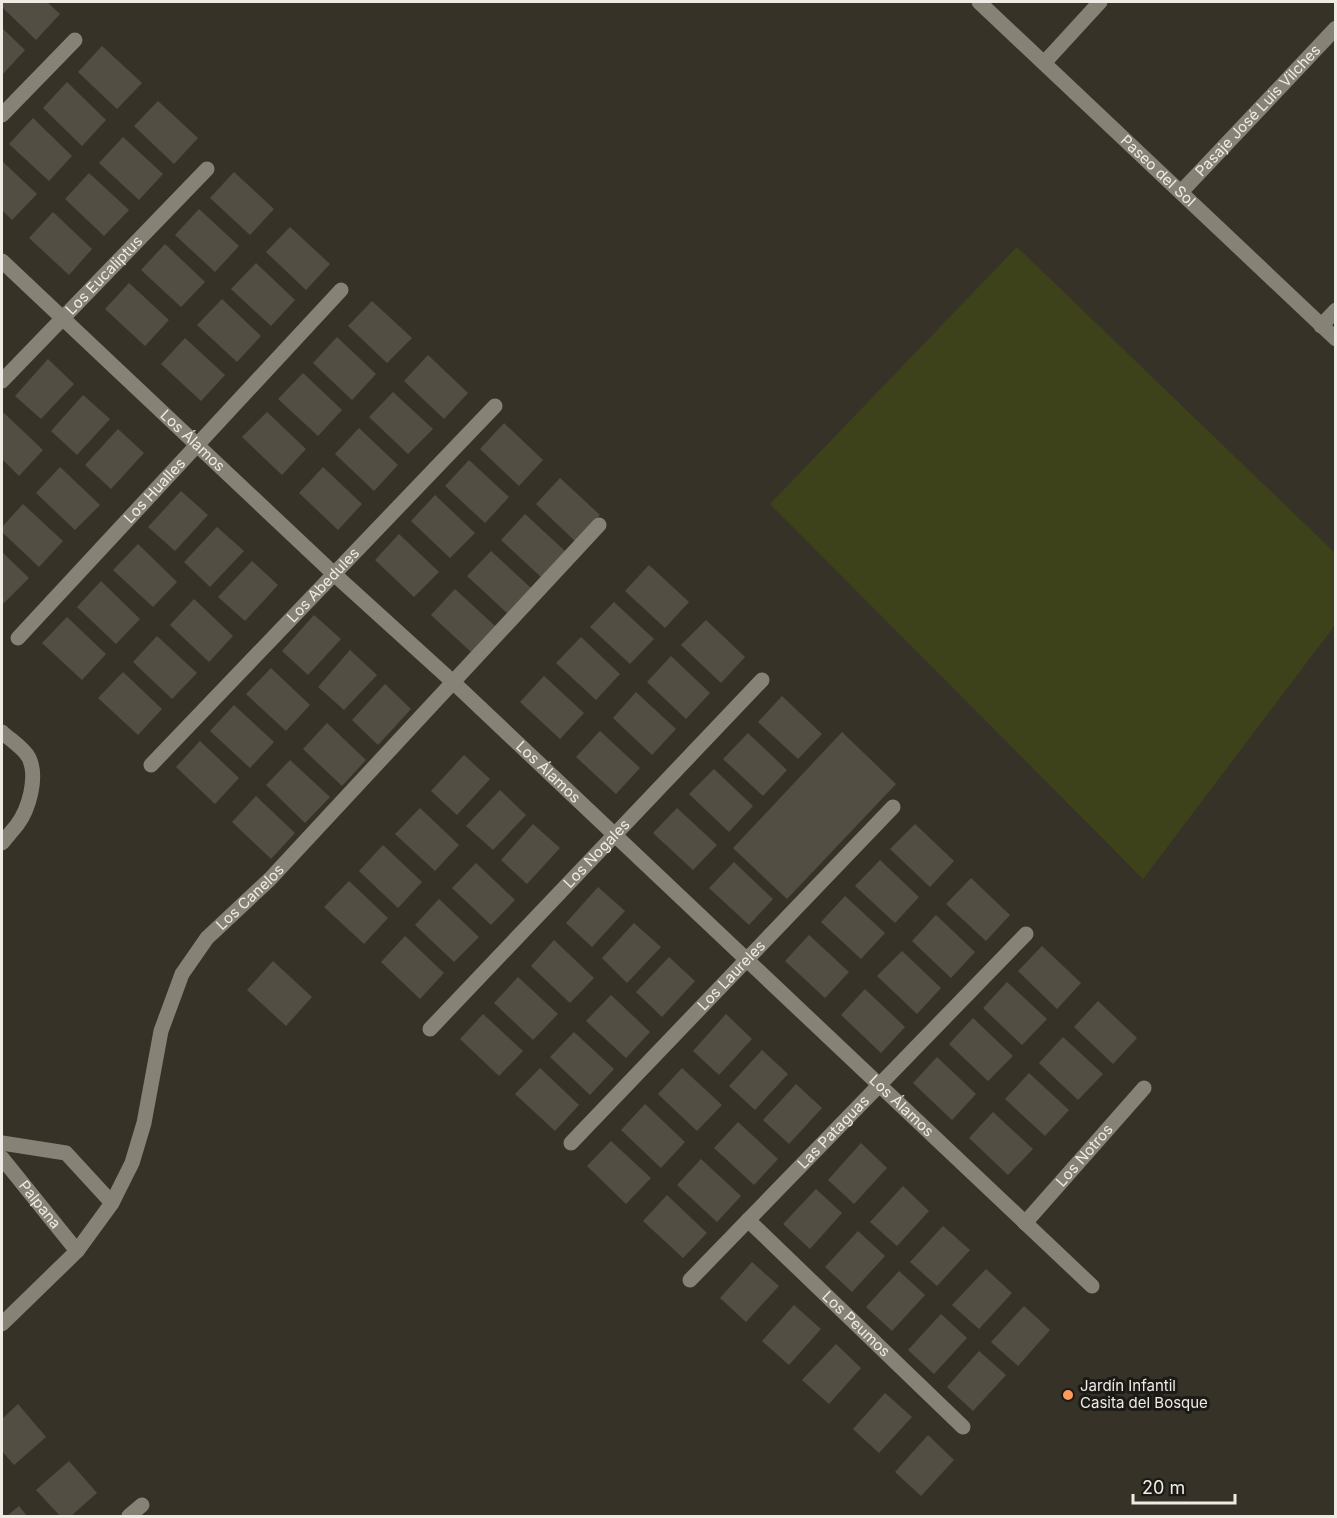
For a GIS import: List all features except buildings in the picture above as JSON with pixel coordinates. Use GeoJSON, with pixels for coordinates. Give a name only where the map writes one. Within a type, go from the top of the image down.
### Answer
{"type":"FeatureCollection","features":[{"type":"Feature","properties":{"kind":"street","name":"Paseo del Sol"},"geometry":{"type":"LineString","coordinates":[[979,2],[1335,339]]}},
{"type":"Feature","properties":{"kind":"street"},"geometry":{"type":"LineString","coordinates":[[1044,63],[1100,2]]}},
{"type":"Feature","properties":{"kind":"street","name":"Pasaje José Luis Vilches"},"geometry":{"type":"LineString","coordinates":[[1180,192],[1335,28]]}},
{"type":"Feature","properties":{"kind":"street"},"geometry":{"type":"LineString","coordinates":[[2,115],[75,40]]}},
{"type":"Feature","properties":{"kind":"street","name":"Los Eucaliptus"},"geometry":{"type":"LineString","coordinates":[[2,381],[207,169]]}},
{"type":"Feature","properties":{"kind":"street","name":"Los Álamos"},"geometry":{"type":"LineString","coordinates":[[2,261],[334,574],[453,682],[1092,1286]]}},
{"type":"Feature","properties":{"kind":"street","name":"Los Hualles"},"geometry":{"type":"LineString","coordinates":[[18,638],[341,290]]}},
{"type":"Feature","properties":{"kind":"street"},"geometry":{"type":"LineString","coordinates":[[1321,326],[1335,310]]}},
{"type":"Feature","properties":{"kind":"street","name":"Los Abedules"},"geometry":{"type":"LineString","coordinates":[[151,765],[495,406]]}},
{"type":"Feature","properties":{"kind":"street","name":"Los Canelos"},"geometry":{"type":"LineString","coordinates":[[2,1324],[77,1251],[112,1203],[132,1163],[144,1123],[161,1031],[182,974],[207,938],[270,879],[599,525]]}},
{"type":"Feature","properties":{"kind":"street","name":"Los Nogales"},"geometry":{"type":"LineString","coordinates":[[430,1029],[762,680]]}},
{"type":"Feature","properties":{"kind":"street"},"geometry":{"type":"LineString","coordinates":[[2,732],[28,757],[32,773],[31,790],[26,807],[18,824],[2,843]]}},
{"type":"Feature","properties":{"kind":"street","name":"Los Laureles"},"geometry":{"type":"LineString","coordinates":[[571,1143],[893,807]]}},
{"type":"Feature","properties":{"kind":"street","name":"Las Pataguas"},"geometry":{"type":"LineString","coordinates":[[690,1280],[1026,934]]}},
{"type":"Feature","properties":{"kind":"street","name":"Los Notros"},"geometry":{"type":"LineString","coordinates":[[1025,1223],[1143,1088]]}},
{"type":"Feature","properties":{"kind":"street"},"geometry":{"type":"LineString","coordinates":[[2,1143],[66,1153],[112,1203]]}},
{"type":"Feature","properties":{"kind":"street","name":"Palpana"},"geometry":{"type":"LineString","coordinates":[[2,1158],[77,1251]]}},
{"type":"Feature","properties":{"kind":"street","name":"Los Peumos"},"geometry":{"type":"LineString","coordinates":[[748,1220],[963,1427]]}},
{"type":"Feature","properties":{"kind":"street"},"geometry":{"type":"LineString","coordinates":[[129,1516],[142,1504]]}},
{"type":"Feature","properties":{"kind":"green space"},"geometry":{"type":"Polygon","coordinates":[[[1017,247],[1335,553],[1335,625],[1143,879],[770,504],[1017,247]]]}},
{"type":"Feature","properties":{"kind":"place","name":"Jardín Infantil Casita del Bosque"},"geometry":{"type":"Point","coordinates":[1068,1395]}}]}
